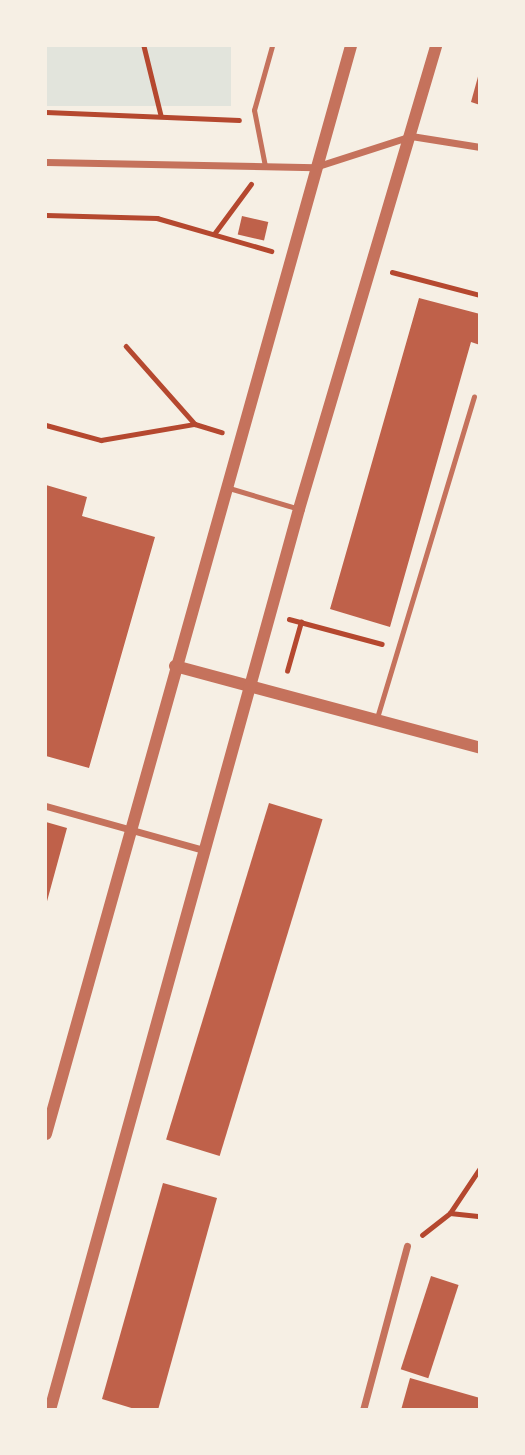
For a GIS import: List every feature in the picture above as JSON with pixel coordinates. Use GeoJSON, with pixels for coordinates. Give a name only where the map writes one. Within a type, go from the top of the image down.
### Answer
{"type":"FeatureCollection","features":[{"type":"Feature","properties":{"kind":"street"},"geometry":{"type":"LineString","coordinates":[[46,1134],[175,666],[351,46]]}},
{"type":"Feature","properties":{"kind":"street"},"geometry":{"type":"LineString","coordinates":[[50,1409],[299,509],[373,267],[436,46]]}},
{"type":"Feature","properties":{"kind":"street"},"geometry":{"type":"LineString","coordinates":[[46,162],[315,167],[411,136],[480,147]]}},
{"type":"Feature","properties":{"kind":"street"},"geometry":{"type":"LineString","coordinates":[[175,666],[375,722],[480,748]]}},
{"type":"Feature","properties":{"kind":"street"},"geometry":{"type":"LineString","coordinates":[[46,806],[204,850]]}},
{"type":"Feature","properties":{"kind":"street"},"geometry":{"type":"LineString","coordinates":[[363,1409],[408,1246]]}},
{"type":"Feature","properties":{"kind":"lane"},"geometry":{"type":"LineString","coordinates":[[265,166],[254,110],[272,46]]}},
{"type":"Feature","properties":{"kind":"lane"},"geometry":{"type":"LineString","coordinates":[[375,722],[474,396]]}},
{"type":"Feature","properties":{"kind":"lane"},"geometry":{"type":"LineString","coordinates":[[226,487],[299,509]]}},
{"type":"Feature","properties":{"kind":"path"},"geometry":{"type":"LineString","coordinates":[[144,46],[161,115]]}},
{"type":"Feature","properties":{"kind":"path"},"geometry":{"type":"LineString","coordinates":[[46,112],[256,121]]}},
{"type":"Feature","properties":{"kind":"path"},"geometry":{"type":"LineString","coordinates":[[214,234],[265,166]]}},
{"type":"Feature","properties":{"kind":"path"},"geometry":{"type":"LineString","coordinates":[[46,215],[157,218],[290,257]]}},
{"type":"Feature","properties":{"kind":"path"},"geometry":{"type":"LineString","coordinates":[[373,267],[480,295]]}},
{"type":"Feature","properties":{"kind":"path"},"geometry":{"type":"LineString","coordinates":[[126,346],[195,424]]}},
{"type":"Feature","properties":{"kind":"path"},"geometry":{"type":"LineString","coordinates":[[46,425],[101,440],[195,424],[240,436]]}},
{"type":"Feature","properties":{"kind":"path"},"geometry":{"type":"LineString","coordinates":[[270,613],[396,648]]}},
{"type":"Feature","properties":{"kind":"path"},"geometry":{"type":"LineString","coordinates":[[287,671],[301,622]]}},
{"type":"Feature","properties":{"kind":"path"},"geometry":{"type":"LineString","coordinates":[[408,1246],[450,1213],[480,1168]]}},
{"type":"Feature","properties":{"kind":"path"},"geometry":{"type":"LineString","coordinates":[[450,1213],[480,1216]]}},
{"type":"Feature","properties":{"kind":"shaded area"},"geometry":{"type":"Polygon","coordinates":[[[46,46],[231,46],[231,106],[46,106],[46,46]]]}},
{"type":"Feature","properties":{"kind":"building"},"geometry":{"type":"Polygon","coordinates":[[[480,73],[480,105],[471,102],[480,73]]]}},
{"type":"Feature","properties":{"kind":"building"},"geometry":{"type":"Polygon","coordinates":[[[242,216],[268,222],[264,241],[238,235],[242,216]]]}},
{"type":"Feature","properties":{"kind":"building"},"geometry":{"type":"Polygon","coordinates":[[[419,298],[480,314],[480,345],[471,342],[390,627],[330,609],[419,298]]]}},
{"type":"Feature","properties":{"kind":"building"},"geometry":{"type":"Polygon","coordinates":[[[46,485],[87,497],[82,516],[155,537],[89,768],[46,756],[46,485]]]}},
{"type":"Feature","properties":{"kind":"building"},"geometry":{"type":"Polygon","coordinates":[[[269,803],[323,819],[220,1156],[166,1140],[269,803]]]}},
{"type":"Feature","properties":{"kind":"building"},"geometry":{"type":"Polygon","coordinates":[[[46,822],[67,828],[46,905],[46,822]]]}},
{"type":"Feature","properties":{"kind":"building"},"geometry":{"type":"Polygon","coordinates":[[[163,1183],[217,1198],[158,1410],[138,1410],[102,1399],[163,1183]]]}},
{"type":"Feature","properties":{"kind":"building"},"geometry":{"type":"Polygon","coordinates":[[[431,1276],[459,1285],[428,1378],[401,1369],[431,1276]]]}},
{"type":"Feature","properties":{"kind":"building"},"geometry":{"type":"Polygon","coordinates":[[[410,1378],[480,1398],[480,1410],[401,1410],[410,1378]]]}}]}
